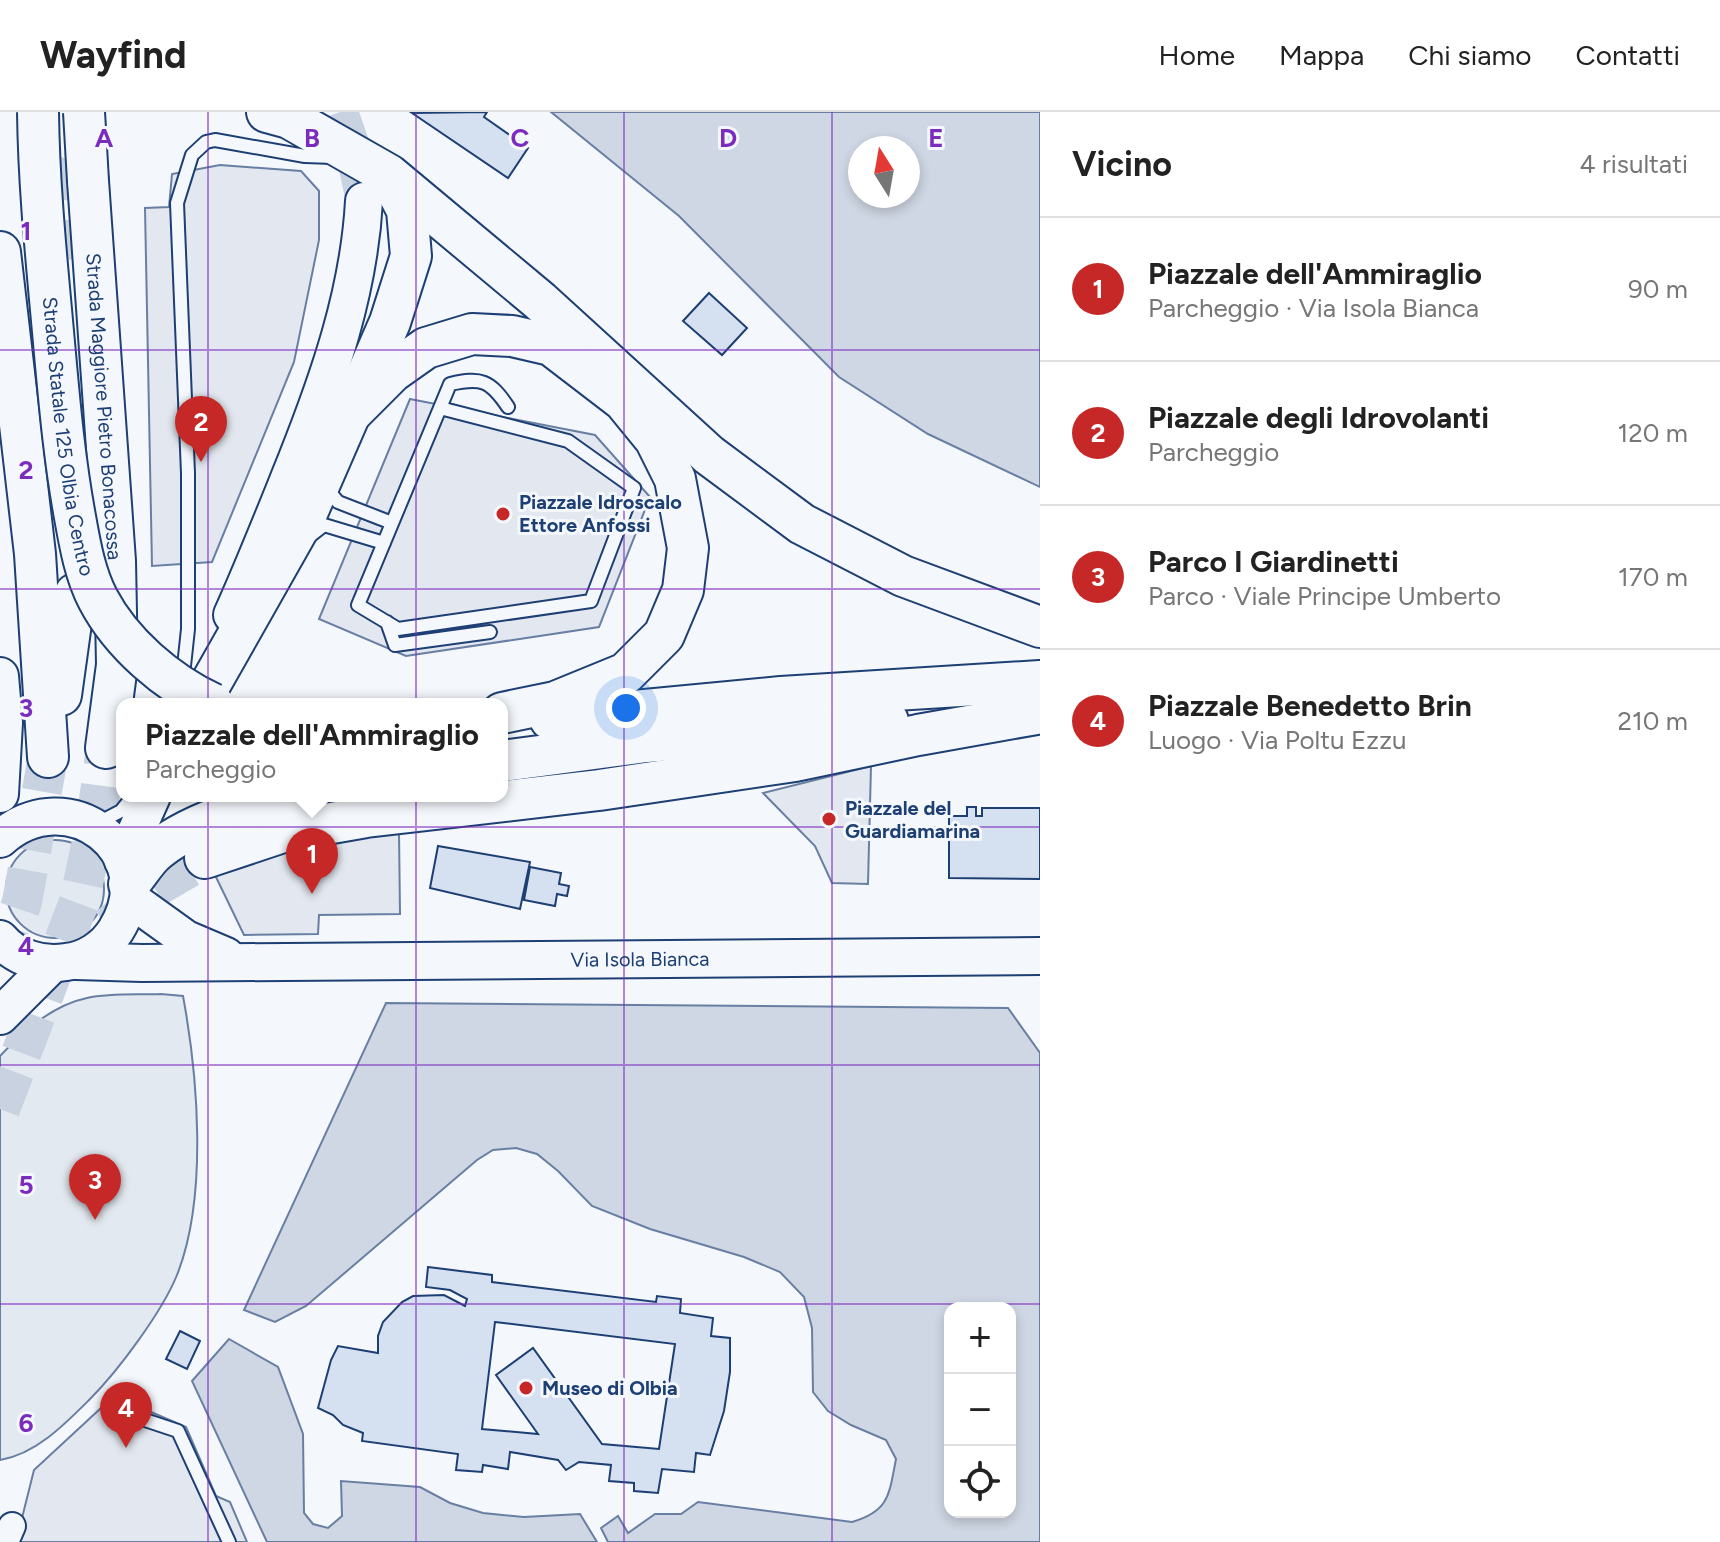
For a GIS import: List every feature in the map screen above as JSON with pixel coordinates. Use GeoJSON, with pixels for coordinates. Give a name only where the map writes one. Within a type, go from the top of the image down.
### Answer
{"type":"FeatureCollection","features":[{"type":"Feature","properties":{"kind":"main road","name":"Strada Statale 125 Olbia Centro"},"geometry":{"type":"LineString","coordinates":[[38,112],[39,167],[58,391],[68,479],[82,554],[97,598],[121,636],[164,673],[204,698]]}},
{"type":"Feature","properties":{"kind":"main road","name":"Strada Maggiore Pietro Bonacossa"},"geometry":{"type":"LineString","coordinates":[[84,112],[115,561],[117,665],[106,748]]}},
{"type":"Feature","properties":{"kind":"main road"},"geometry":{"type":"LineString","coordinates":[[267,112],[289,118],[540,301],[709,455],[802,524],[903,576],[1040,627]]}},
{"type":"Feature","properties":{"kind":"main road"},"geometry":{"type":"LineString","coordinates":[[200,698],[282,558],[321,483],[390,322],[411,256],[407,210],[371,178]]}},
{"type":"Feature","properties":{"kind":"main road"},"geometry":{"type":"LineString","coordinates":[[0,252],[35,554],[48,757],[64,677],[75,594]]}},
{"type":"Feature","properties":{"kind":"main road"},"geometry":{"type":"LineString","coordinates":[[352,412],[392,372],[426,348],[472,334],[512,336],[551,345],[624,401],[655,439],[675,479],[688,548],[683,590],[664,635],[626,673],[555,702],[508,712]]}},
{"type":"Feature","properties":{"kind":"main road"},"geometry":{"type":"LineString","coordinates":[[508,723],[781,697],[930,688],[1039,700]]}},
{"type":"Feature","properties":{"kind":"main road"},"geometry":{"type":"LineString","coordinates":[[508,760],[646,742],[1039,700]]}},
{"type":"Feature","properties":{"kind":"main road"},"geometry":{"type":"LineString","coordinates":[[508,801],[795,761],[918,735],[1039,700]]}},
{"type":"Feature","properties":{"kind":"main road"},"geometry":{"type":"LineString","coordinates":[[127,881],[178,836],[265,802]]}},
{"type":"Feature","properties":{"kind":"main road"},"geometry":{"type":"LineString","coordinates":[[205,858],[286,831],[366,817],[495,802]]}},
{"type":"Feature","properties":{"kind":"street"},"geometry":{"type":"LineString","coordinates":[[199,698],[325,386],[352,292],[371,178]]}},
{"type":"Feature","properties":{"kind":"street"},"geometry":{"type":"LineString","coordinates":[[0,676],[0,794]]}},
{"type":"Feature","properties":{"kind":"street"},"geometry":{"type":"LineString","coordinates":[[0,1016],[64,962],[95,952],[112,937],[123,919],[127,881],[150,802]]}},
{"type":"Feature","properties":{"kind":"street"},"geometry":{"type":"LineString","coordinates":[[0,839],[27,820],[44,816],[78,818],[93,826]]}},
{"type":"Feature","properties":{"kind":"street","name":"Via Isola Bianca"},"geometry":{"type":"LineString","coordinates":[[93,826],[112,841],[127,881],[186,939],[238,961]]}},
{"type":"Feature","properties":{"kind":"street","name":"Via Isola Bianca"},"geometry":{"type":"LineString","coordinates":[[0,939],[7,947],[28,959],[64,962],[1040,956]]}},
{"type":"Feature","properties":{"kind":"lane"},"geometry":{"type":"LineString","coordinates":[[173,698],[184,666],[188,629],[188,473],[177,203],[192,155],[206,142],[215,140],[305,156],[371,178]]}},
{"type":"Feature","properties":{"kind":"lane"},"geometry":{"type":"LineString","coordinates":[[440,408],[568,441],[634,488],[591,601],[398,629],[358,605],[384,543],[392,523],[450,384],[474,378],[495,388],[508,407]]}},
{"type":"Feature","properties":{"kind":"lane"},"geometry":{"type":"LineString","coordinates":[[321,483],[338,502],[392,523]]}},
{"type":"Feature","properties":{"kind":"lane"},"geometry":{"type":"LineString","coordinates":[[282,558],[324,525],[384,543]]}},
{"type":"Feature","properties":{"kind":"lane"},"geometry":{"type":"LineString","coordinates":[[387,622],[395,645],[490,632]]}},
{"type":"Feature","properties":{"kind":"lane"},"geometry":{"type":"LineString","coordinates":[[93,826],[121,811],[128,802]]}},
{"type":"Feature","properties":{"kind":"lane"},"geometry":{"type":"LineString","coordinates":[[112,1409],[178,1431],[229,1542]]}},
{"type":"Feature","properties":{"kind":"shaded area"},"geometry":{"type":"Polygon","coordinates":[[[551,112],[1040,112],[1040,487],[928,434],[839,377],[679,216],[551,112]]]}},
{"type":"Feature","properties":{"kind":"shaded area"},"geometry":{"type":"Polygon","coordinates":[[[220,165],[301,171],[319,191],[319,240],[294,362],[212,562],[152,566],[145,208],[169,207],[172,174],[220,165]]]}},
{"type":"Feature","properties":{"kind":"shaded area","name":"Piazzale Idroscalo Ettore Anfossi"},"geometry":{"type":"Polygon","coordinates":[[[410,399],[595,435],[650,497],[599,627],[406,656],[319,619],[410,399]]]}},
{"type":"Feature","properties":{"kind":"shaded area","name":"Piazzale del Guardiamarina"},"geometry":{"type":"Polygon","coordinates":[[[871,766],[868,884],[832,883],[815,846],[763,793],[871,766]]]}},
{"type":"Feature","properties":{"kind":"shaded area"},"geometry":{"type":"Polygon","coordinates":[[[399,832],[400,914],[319,915],[318,934],[244,935],[215,875],[299,842],[399,832]]]}},
{"type":"Feature","properties":{"kind":"shaded area"},"geometry":{"type":"Polygon","coordinates":[[[55,840],[74,844],[90,854],[100,870],[104,889],[100,908],[90,924],[74,934],[55,938],[36,934],[20,924],[10,908],[6,889],[10,870],[20,854],[36,844],[55,840]]]}},
{"type":"Feature","properties":{"kind":"shaded area"},"geometry":{"type":"Polygon","coordinates":[[[105,995],[183,996],[196,1099],[193,1210],[177,1275],[138,1340],[90,1399],[38,1445],[0,1460],[0,1056],[39,1021],[74,1002],[105,995]]]}},
{"type":"Feature","properties":{"kind":"shaded area"},"geometry":{"type":"Polygon","coordinates":[[[386,1003],[1008,1008],[1040,1053],[1040,1542],[608,1542],[601,1528],[618,1516],[628,1533],[655,1514],[681,1514],[698,1502],[852,1522],[865,1518],[886,1500],[896,1459],[886,1440],[828,1411],[813,1392],[812,1328],[804,1297],[780,1272],[744,1257],[650,1229],[592,1206],[537,1154],[516,1148],[493,1150],[477,1160],[306,1306],[275,1322],[244,1310],[386,1003]]]}},
{"type":"Feature","properties":{"kind":"shaded area"},"geometry":{"type":"Polygon","coordinates":[[[229,1339],[278,1367],[303,1434],[304,1513],[313,1524],[328,1528],[342,1516],[341,1481],[420,1487],[450,1503],[483,1513],[524,1517],[580,1514],[597,1542],[267,1542],[192,1381],[229,1339]]]}},
{"type":"Feature","properties":{"kind":"shaded area"},"geometry":{"type":"Polygon","coordinates":[[[114,1396],[186,1427],[216,1496],[230,1502],[247,1542],[16,1542],[34,1470],[114,1396]]]}},
{"type":"Feature","properties":{"kind":"building"},"geometry":{"type":"Polygon","coordinates":[[[487,112],[484,117],[528,148],[508,178],[412,113],[487,112]]]}},
{"type":"Feature","properties":{"kind":"building"},"geometry":{"type":"Polygon","coordinates":[[[709,293],[747,328],[722,355],[683,321],[709,293]]]}},
{"type":"Feature","properties":{"kind":"building"},"geometry":{"type":"Polygon","coordinates":[[[967,807],[976,807],[976,816],[982,816],[982,808],[1040,808],[1040,879],[949,878],[949,816],[967,816],[967,807]]]}},
{"type":"Feature","properties":{"kind":"building"},"geometry":{"type":"Polygon","coordinates":[[[438,846],[530,862],[520,909],[430,888],[438,846]]]}},
{"type":"Feature","properties":{"kind":"building"},"geometry":{"type":"Polygon","coordinates":[[[530,867],[561,873],[559,884],[569,886],[567,896],[557,894],[555,906],[524,900],[530,867]]]}},
{"type":"Feature","properties":{"kind":"building"},"geometry":{"type":"Polygon","coordinates":[[[428,1267],[492,1275],[492,1282],[656,1302],[657,1296],[681,1299],[680,1313],[713,1318],[711,1336],[730,1338],[730,1372],[724,1411],[710,1455],[696,1453],[694,1472],[662,1469],[658,1493],[634,1491],[634,1483],[609,1481],[611,1465],[579,1462],[566,1470],[558,1460],[510,1452],[508,1469],[483,1465],[482,1472],[456,1470],[458,1454],[362,1441],[363,1433],[343,1425],[333,1415],[318,1408],[331,1360],[338,1346],[378,1353],[378,1336],[383,1322],[402,1302],[413,1296],[444,1295],[465,1306],[467,1299],[450,1290],[426,1287],[428,1267]],[[495,1322],[482,1429],[538,1434],[496,1375],[533,1348],[602,1444],[659,1449],[675,1344],[495,1322]]]}},
{"type":"Feature","properties":{"kind":"building"},"geometry":{"type":"Polygon","coordinates":[[[180,1331],[200,1341],[187,1369],[166,1359],[180,1331]]]}},
{"type":"Feature","properties":{"kind":"tunnel"},"geometry":{"type":"LineString","coordinates":[[340,112],[353,149],[364,201]]}},
{"type":"Feature","properties":{"kind":"tunnel"},"geometry":{"type":"LineString","coordinates":[[65,260],[65,191],[73,160],[90,126]]}},
{"type":"Feature","properties":{"kind":"tunnel"},"geometry":{"type":"LineString","coordinates":[[0,1109],[79,902],[96,823],[106,748]]}},
{"type":"Feature","properties":{"kind":"tunnel"},"geometry":{"type":"LineString","coordinates":[[0,966],[22,902],[48,757]]}},
{"type":"Feature","properties":{"kind":"tunnel"},"geometry":{"type":"LineString","coordinates":[[109,927],[149,891],[205,858]]}},
{"type":"Feature","properties":{"kind":"place","name":"Piazzale degli Idrovolanti"},"geometry":{"type":"Point","coordinates":[201,462]}},
{"type":"Feature","properties":{"kind":"place","name":"Piazzale Idroscalo Ettore Anfossi"},"geometry":{"type":"Point","coordinates":[503,514]}},
{"type":"Feature","properties":{"kind":"place","name":"Piazzale del Guardiamarina"},"geometry":{"type":"Point","coordinates":[829,819]}},
{"type":"Feature","properties":{"kind":"place","name":"Piazzale dell'Ammiraglio"},"geometry":{"type":"Point","coordinates":[312,894]}},
{"type":"Feature","properties":{"kind":"place","name":"Parco I Giardinetti"},"geometry":{"type":"Point","coordinates":[95,1220]}},
{"type":"Feature","properties":{"kind":"place","name":"Museo di Olbia"},"geometry":{"type":"Point","coordinates":[526,1388]}},
{"type":"Feature","properties":{"kind":"place","name":"Piazzale Benedetto Brin"},"geometry":{"type":"Point","coordinates":[126,1448]}}]}
